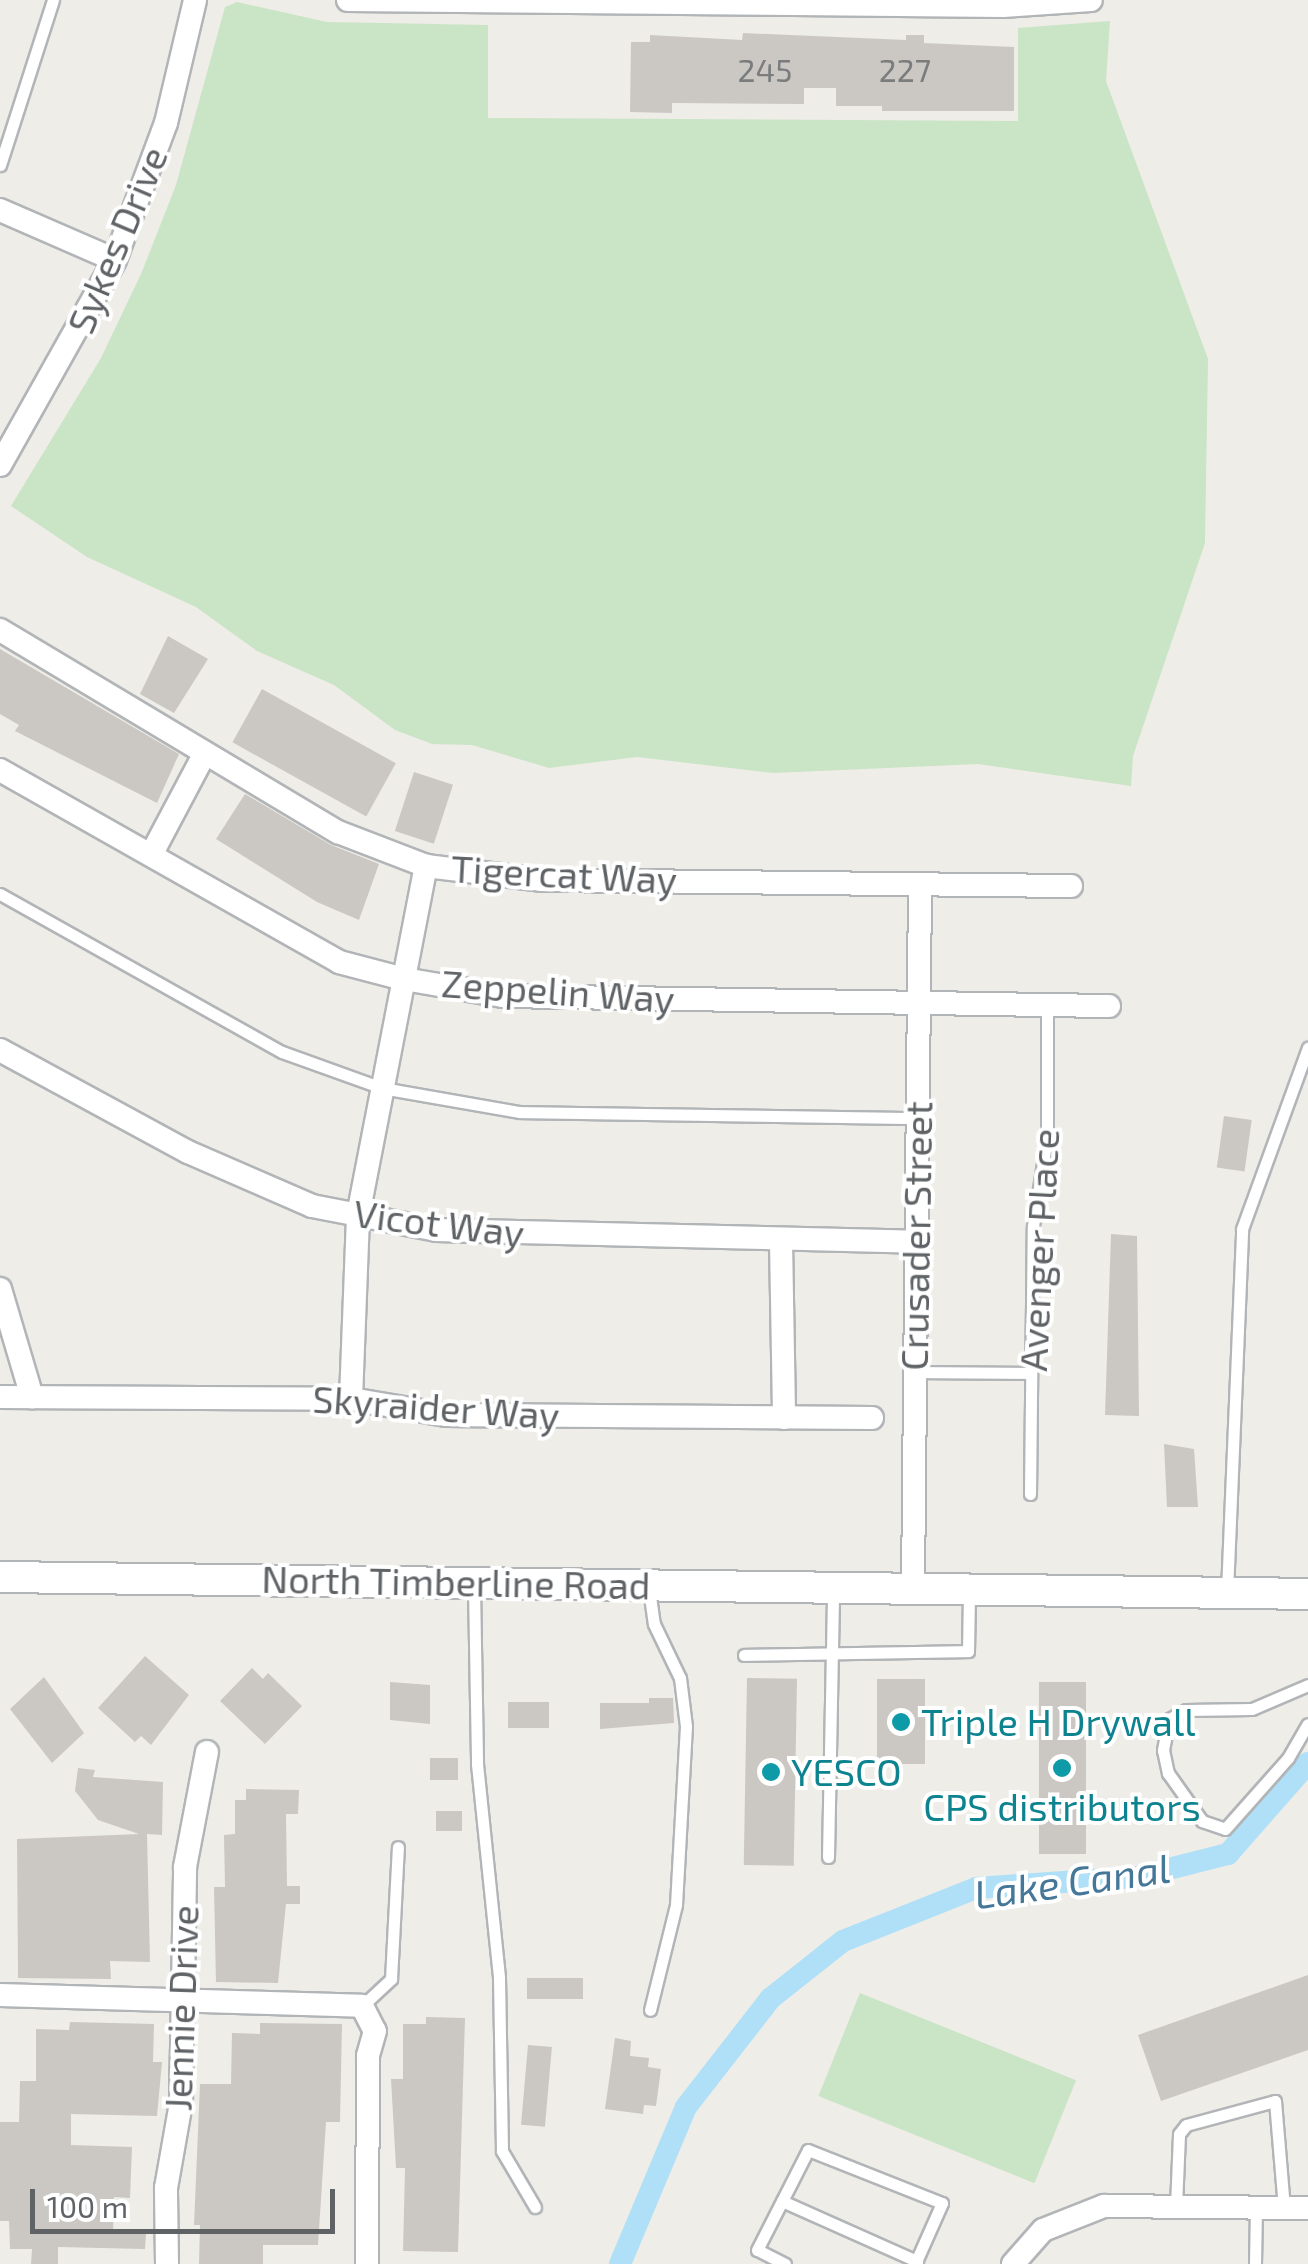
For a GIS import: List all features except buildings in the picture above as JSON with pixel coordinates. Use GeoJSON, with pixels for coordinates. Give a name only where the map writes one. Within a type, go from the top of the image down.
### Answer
{"type":"FeatureCollection","features":[{"type":"Feature","properties":{"kind":"main road","name":"North Timberline Road"},"geometry":{"type":"LineString","coordinates":[[0,1576],[1308,1594]]}},
{"type":"Feature","properties":{"kind":"street","name":"Sykes Drive"},"geometry":{"type":"LineString","coordinates":[[0,465],[115,260],[166,123],[195,0]]}},
{"type":"Feature","properties":{"kind":"street"},"geometry":{"type":"LineString","coordinates":[[348,0],[1091,0]]}},
{"type":"Feature","properties":{"kind":"street"},"geometry":{"type":"LineString","coordinates":[[0,210],[115,260]]}},
{"type":"Feature","properties":{"kind":"street","name":"Tigercat Way"},"geometry":{"type":"LineString","coordinates":[[0,630],[338,832],[426,866],[541,880],[1071,886]]}},
{"type":"Feature","properties":{"kind":"street"},"geometry":{"type":"LineString","coordinates":[[151,855],[204,755]]}},
{"type":"Feature","properties":{"kind":"street","name":"Zeppelin Way"},"geometry":{"type":"LineString","coordinates":[[0,770],[339,962],[404,979],[504,996],[1109,1006]]}},
{"type":"Feature","properties":{"kind":"street"},"geometry":{"type":"LineString","coordinates":[[351,1399],[358,1215],[426,866]]}},
{"type":"Feature","properties":{"kind":"street","name":"Crusader Street"},"geometry":{"type":"LineString","coordinates":[[913,1588],[920,884]]}},
{"type":"Feature","properties":{"kind":"street","name":"Vicot Way"},"geometry":{"type":"LineString","coordinates":[[0,1050],[188,1152],[312,1206],[437,1230],[916,1242]]}},
{"type":"Feature","properties":{"kind":"street"},"geometry":{"type":"LineString","coordinates":[[781,1241],[784,1418]]}},
{"type":"Feature","properties":{"kind":"street"},"geometry":{"type":"LineString","coordinates":[[0,1288],[32,1397]]}},
{"type":"Feature","properties":{"kind":"street","name":"Skyraider Way"},"geometry":{"type":"LineString","coordinates":[[0,1397],[351,1399],[446,1415],[872,1418]]}},
{"type":"Feature","properties":{"kind":"street","name":"Jennie Drive"},"geometry":{"type":"LineString","coordinates":[[167,2264],[166,2188],[181,2104],[185,1867],[207,1752]]}},
{"type":"Feature","properties":{"kind":"street"},"geometry":{"type":"LineString","coordinates":[[0,1996],[362,2006],[374,2031],[368,2056],[367,2264]]}},
{"type":"Feature","properties":{"kind":"street"},"geometry":{"type":"LineString","coordinates":[[1014,2264],[1044,2230],[1082,2211],[1308,2208]]}},
{"type":"Feature","properties":{"kind":"lane"},"geometry":{"type":"LineString","coordinates":[[0,165],[52,0]]}},
{"type":"Feature","properties":{"kind":"lane"},"geometry":{"type":"LineString","coordinates":[[0,894],[222,1022],[382,1088],[520,1112],[917,1118]]}},
{"type":"Feature","properties":{"kind":"lane","name":"Avenger Place"},"geometry":{"type":"LineString","coordinates":[[1030,1494],[1033,1226],[1047,1138],[1047,1006]]}},
{"type":"Feature","properties":{"kind":"lane"},"geometry":{"type":"LineString","coordinates":[[1227,1592],[1242,1229],[1308,1048]]}},
{"type":"Feature","properties":{"kind":"lane"},"geometry":{"type":"LineString","coordinates":[[915,1372],[1031,1372]]}},
{"type":"Feature","properties":{"kind":"lane"},"geometry":{"type":"LineString","coordinates":[[474,1582],[477,1764],[500,1978],[502,2151],[535,2208]]}},
{"type":"Feature","properties":{"kind":"lane"},"geometry":{"type":"LineString","coordinates":[[648,1585],[654,1624],[680,1678],[686,1726],[676,1905],[650,2010]]}},
{"type":"Feature","properties":{"kind":"lane"},"geometry":{"type":"LineString","coordinates":[[828,1857],[832,1587]]}},
{"type":"Feature","properties":{"kind":"lane"},"geometry":{"type":"LineString","coordinates":[[744,1655],[968,1651],[969,1589]]}},
{"type":"Feature","properties":{"kind":"lane"},"geometry":{"type":"LineString","coordinates":[[1308,1684],[1252,1709],[1186,1710],[1170,1719],[1163,1750],[1168,1772],[1202,1821],[1225,1830],[1288,1758],[1308,1724]]}},
{"type":"Feature","properties":{"kind":"lane"},"geometry":{"type":"LineString","coordinates":[[362,2006],[391,1979],[398,1847]]}},
{"type":"Feature","properties":{"kind":"lane"},"geometry":{"type":"LineString","coordinates":[[1176,2207],[1179,2134],[1186,2126],[1275,2101],[1284,2208]]}},
{"type":"Feature","properties":{"kind":"lane"},"geometry":{"type":"LineString","coordinates":[[782,2201],[916,2262],[942,2203],[808,2150],[782,2201],[758,2250],[784,2264]]}},
{"type":"Feature","properties":{"kind":"lane"},"geometry":{"type":"LineString","coordinates":[[1254,2264],[1256,2208]]}},
{"type":"Feature","properties":{"kind":"green space"},"geometry":{"type":"Polygon","coordinates":[[[237,2],[327,22],[488,25],[488,118],[1018,121],[1018,28],[1110,21],[1106,81],[1208,359],[1205,543],[1133,756],[1131,786],[978,764],[773,773],[637,757],[549,768],[472,745],[432,744],[395,730],[334,685],[257,651],[196,607],[87,557],[11,506],[101,358],[141,274],[176,185],[225,7],[237,2]]]}},
{"type":"Feature","properties":{"kind":"green space"},"geometry":{"type":"Polygon","coordinates":[[[860,1993],[1076,2080],[1034,2183],[818,2096],[860,1993]]]}},
{"type":"Feature","properties":{"kind":"waterway","name":"Lake Canal"},"geometry":{"type":"LineString","coordinates":[[620,2264],[686,2107],[771,1998],[843,1941],[976,1888],[1137,1877],[1228,1854],[1308,1763]]}},
{"type":"Feature","properties":{"kind":"place","name":"Triple H Drywall"},"geometry":{"type":"Point","coordinates":[901,1722]}},
{"type":"Feature","properties":{"kind":"place","name":"CPS distributors"},"geometry":{"type":"Point","coordinates":[1062,1768]}},
{"type":"Feature","properties":{"kind":"place","name":"YESCO"},"geometry":{"type":"Point","coordinates":[771,1772]}}]}
